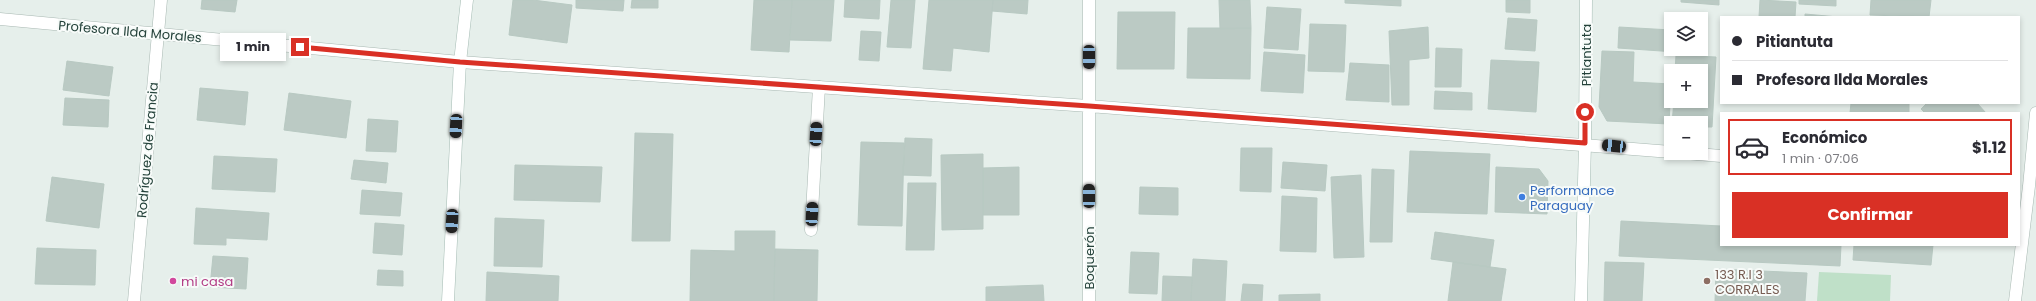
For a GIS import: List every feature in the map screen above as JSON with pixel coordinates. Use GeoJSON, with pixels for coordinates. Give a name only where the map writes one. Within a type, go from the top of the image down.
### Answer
{"type":"FeatureCollection","features":[{"type":"Feature","properties":{"kind":"street","name":"Rodríguez de Francia"},"geometry":{"type":"LineString","coordinates":[[134,301],[160,0]]}},
{"type":"Feature","properties":{"kind":"street"},"geometry":{"type":"LineString","coordinates":[[448,301],[460,62],[467,0]]}},
{"type":"Feature","properties":{"kind":"street","name":"Boquerón"},"geometry":{"type":"LineString","coordinates":[[1089,0],[1089,301]]}},
{"type":"Feature","properties":{"kind":"street","name":"Pitiantuta"},"geometry":{"type":"LineString","coordinates":[[1581,301],[1585,143],[1586,0]]}},
{"type":"Feature","properties":{"kind":"street","name":"Profesora Ilda Morales"},"geometry":{"type":"LineString","coordinates":[[0,19],[460,62],[1089,106],[1585,143],[1664,151]]}},
{"type":"Feature","properties":{"kind":"street"},"geometry":{"type":"LineString","coordinates":[[811,230],[819,87]]}},
{"type":"Feature","properties":{"kind":"street"},"geometry":{"type":"LineString","coordinates":[[2015,301],[2036,113]]}},
{"type":"Feature","properties":{"kind":"street"},"geometry":{"type":"LineString","coordinates":[[1708,155],[1720,156]]}},
{"type":"Feature","properties":{"kind":"green space"},"geometry":{"type":"Polygon","coordinates":[[[1819,272],[1891,275],[1890,301],[1817,301],[1819,272]]]}},
{"type":"Feature","properties":{"kind":"building"},"geometry":{"type":"Polygon","coordinates":[[[202,0],[237,0],[235,12],[201,9],[202,0]]]}},
{"type":"Feature","properties":{"kind":"building"},"geometry":{"type":"Polygon","coordinates":[[[513,0],[533,0],[572,5],[567,43],[509,35],[513,0]]]}},
{"type":"Feature","properties":{"kind":"building"},"geometry":{"type":"Polygon","coordinates":[[[576,0],[624,0],[623,11],[576,8],[576,0]]]}},
{"type":"Feature","properties":{"kind":"building"},"geometry":{"type":"Polygon","coordinates":[[[632,0],[658,0],[658,8],[631,8],[632,0]]]}},
{"type":"Feature","properties":{"kind":"building"},"geometry":{"type":"Polygon","coordinates":[[[754,0],[792,0],[789,52],[751,50],[754,0]]]}},
{"type":"Feature","properties":{"kind":"building"},"geometry":{"type":"Polygon","coordinates":[[[792,0],[834,0],[831,41],[790,40],[792,0]]]}},
{"type":"Feature","properties":{"kind":"building"},"geometry":{"type":"Polygon","coordinates":[[[845,0],[880,0],[879,19],[844,17],[845,0]]]}},
{"type":"Feature","properties":{"kind":"building"},"geometry":{"type":"Polygon","coordinates":[[[891,0],[915,0],[911,48],[887,47],[891,0]]]}},
{"type":"Feature","properties":{"kind":"building"},"geometry":{"type":"Polygon","coordinates":[[[929,0],[993,0],[989,52],[953,48],[951,71],[923,69],[929,0]]]}},
{"type":"Feature","properties":{"kind":"building"},"geometry":{"type":"Polygon","coordinates":[[[993,0],[1028,0],[1027,14],[992,11],[993,0]]]}},
{"type":"Feature","properties":{"kind":"building"},"geometry":{"type":"Polygon","coordinates":[[[1219,0],[1250,0],[1251,28],[1220,29],[1219,0]]]}},
{"type":"Feature","properties":{"kind":"building"},"geometry":{"type":"Polygon","coordinates":[[[1345,0],[1401,0],[1401,6],[1345,3],[1345,0]]]}},
{"type":"Feature","properties":{"kind":"building"},"geometry":{"type":"Polygon","coordinates":[[[1506,0],[1530,0],[1530,13],[1506,12],[1506,0]]]}},
{"type":"Feature","properties":{"kind":"building"},"geometry":{"type":"Polygon","coordinates":[[[1681,0],[1719,0],[1719,5],[1681,2],[1681,0]]]}},
{"type":"Feature","properties":{"kind":"building"},"geometry":{"type":"Polygon","coordinates":[[[1760,0],[1796,2],[1795,16],[1759,16],[1760,0]]]}},
{"type":"Feature","properties":{"kind":"building"},"geometry":{"type":"Polygon","coordinates":[[[1799,0],[1836,0],[1836,6],[1799,4],[1799,0]]]}},
{"type":"Feature","properties":{"kind":"building"},"geometry":{"type":"Polygon","coordinates":[[[1871,0],[1931,0],[1929,16],[1870,15],[1871,0]]]}},
{"type":"Feature","properties":{"kind":"building"},"geometry":{"type":"Polygon","coordinates":[[[1267,7],[1301,9],[1298,50],[1264,48],[1267,7]]]}},
{"type":"Feature","properties":{"kind":"building"},"geometry":{"type":"Polygon","coordinates":[[[1118,12],[1175,12],[1174,69],[1117,69],[1118,12]]]}},
{"type":"Feature","properties":{"kind":"building"},"geometry":{"type":"Polygon","coordinates":[[[1805,14],[1827,16],[1805,16],[1805,14]]]}},
{"type":"Feature","properties":{"kind":"building"},"geometry":{"type":"Polygon","coordinates":[[[1508,18],[1537,20],[1535,51],[1505,49],[1508,18]]]}},
{"type":"Feature","properties":{"kind":"building"},"geometry":{"type":"Polygon","coordinates":[[[1310,24],[1346,25],[1344,72],[1308,71],[1310,24]]]}},
{"type":"Feature","properties":{"kind":"building"},"geometry":{"type":"Polygon","coordinates":[[[1428,27],[1429,58],[1409,60],[1409,105],[1392,105],[1389,31],[1428,27]]]}},
{"type":"Feature","properties":{"kind":"building"},"geometry":{"type":"Polygon","coordinates":[[[1619,27],[1664,30],[1664,51],[1618,48],[1619,27]]]}},
{"type":"Feature","properties":{"kind":"building"},"geometry":{"type":"Polygon","coordinates":[[[1188,28],[1251,28],[1250,79],[1187,78],[1188,28]]]}},
{"type":"Feature","properties":{"kind":"building"},"geometry":{"type":"Polygon","coordinates":[[[861,31],[881,32],[879,61],[859,60],[861,31]]]}},
{"type":"Feature","properties":{"kind":"building"},"geometry":{"type":"Polygon","coordinates":[[[1436,48],[1462,49],[1461,87],[1435,87],[1436,48]]]}},
{"type":"Feature","properties":{"kind":"building"},"geometry":{"type":"Polygon","coordinates":[[[1602,51],[1634,52],[1633,82],[1664,84],[1664,108],[1670,108],[1669,116],[1664,116],[1664,124],[1607,121],[1599,107],[1602,51]]]}},
{"type":"Feature","properties":{"kind":"building"},"geometry":{"type":"Polygon","coordinates":[[[1264,52],[1305,55],[1303,93],[1261,91],[1264,52]]]}},
{"type":"Feature","properties":{"kind":"building"},"geometry":{"type":"Polygon","coordinates":[[[1676,56],[1716,57],[1712,127],[1708,127],[1708,116],[1673,116],[1673,108],[1708,108],[1708,64],[1675,64],[1676,56]]]}},
{"type":"Feature","properties":{"kind":"building"},"geometry":{"type":"Polygon","coordinates":[[[1491,60],[1539,62],[1536,112],[1488,109],[1491,60]]]}},
{"type":"Feature","properties":{"kind":"building"},"geometry":{"type":"Polygon","coordinates":[[[67,61],[113,67],[109,96],[63,90],[67,61]]]}},
{"type":"Feature","properties":{"kind":"building"},"geometry":{"type":"Polygon","coordinates":[[[1350,63],[1389,65],[1389,102],[1346,100],[1350,63]]]}},
{"type":"Feature","properties":{"kind":"building"},"geometry":{"type":"Polygon","coordinates":[[[200,88],[248,92],[245,125],[197,120],[200,88]]]}},
{"type":"Feature","properties":{"kind":"building"},"geometry":{"type":"Polygon","coordinates":[[[1435,91],[1472,93],[1472,110],[1434,109],[1435,91]]]}},
{"type":"Feature","properties":{"kind":"building"},"geometry":{"type":"Polygon","coordinates":[[[289,93],[351,101],[346,138],[284,130],[289,93]]]}},
{"type":"Feature","properties":{"kind":"building"},"geometry":{"type":"Polygon","coordinates":[[[65,98],[109,100],[108,127],[63,125],[65,98]]]}},
{"type":"Feature","properties":{"kind":"building"},"geometry":{"type":"Polygon","coordinates":[[[1851,104],[1909,104],[1909,112],[1850,112],[1851,104]]]}},
{"type":"Feature","properties":{"kind":"building"},"geometry":{"type":"Polygon","coordinates":[[[1926,104],[1978,104],[1985,112],[1924,112],[1921,109],[1926,104]]]}},
{"type":"Feature","properties":{"kind":"building"},"geometry":{"type":"Polygon","coordinates":[[[368,119],[398,121],[396,152],[366,151],[368,119]]]}},
{"type":"Feature","properties":{"kind":"building"},"geometry":{"type":"Polygon","coordinates":[[[635,133],[673,134],[670,241],[632,241],[635,133]]]}},
{"type":"Feature","properties":{"kind":"building"},"geometry":{"type":"Polygon","coordinates":[[[905,138],[932,139],[931,176],[903,175],[905,138]]]}},
{"type":"Feature","properties":{"kind":"building"},"geometry":{"type":"Polygon","coordinates":[[[861,142],[904,143],[902,226],[858,225],[861,142]]]}},
{"type":"Feature","properties":{"kind":"building"},"geometry":{"type":"Polygon","coordinates":[[[1241,148],[1272,148],[1271,192],[1240,191],[1241,148]]]}},
{"type":"Feature","properties":{"kind":"building"},"geometry":{"type":"Polygon","coordinates":[[[1410,151],[1490,154],[1487,214],[1407,212],[1410,151]]]}},
{"type":"Feature","properties":{"kind":"building"},"geometry":{"type":"Polygon","coordinates":[[[983,154],[983,229],[942,230],[941,155],[983,154]]]}},
{"type":"Feature","properties":{"kind":"building"},"geometry":{"type":"Polygon","coordinates":[[[214,156],[277,159],[275,192],[212,189],[214,156]]]}},
{"type":"Feature","properties":{"kind":"building"},"geometry":{"type":"Polygon","coordinates":[[[354,160],[388,163],[386,183],[351,179],[354,160]]]}},
{"type":"Feature","properties":{"kind":"building"},"geometry":{"type":"Polygon","coordinates":[[[1283,162],[1327,165],[1325,191],[1281,188],[1283,162]]]}},
{"type":"Feature","properties":{"kind":"building"},"geometry":{"type":"Polygon","coordinates":[[[515,165],[602,167],[600,202],[514,200],[515,165]]]}},
{"type":"Feature","properties":{"kind":"building"},"geometry":{"type":"Polygon","coordinates":[[[1019,167],[1019,215],[983,215],[983,168],[1019,167]]]}},
{"type":"Feature","properties":{"kind":"building","name":"Performance Paraguay"},"geometry":{"type":"Polygon","coordinates":[[[1496,167],[1539,169],[1548,181],[1547,214],[1495,212],[1496,167]]]}},
{"type":"Feature","properties":{"kind":"building"},"geometry":{"type":"Polygon","coordinates":[[[1372,169],[1394,170],[1392,242],[1370,242],[1372,169]]]}},
{"type":"Feature","properties":{"kind":"building"},"geometry":{"type":"Polygon","coordinates":[[[1361,175],[1364,257],[1334,258],[1331,177],[1361,175]]]}},
{"type":"Feature","properties":{"kind":"building"},"geometry":{"type":"Polygon","coordinates":[[[52,177],[104,184],[99,228],[46,221],[52,177]]]}},
{"type":"Feature","properties":{"kind":"building"},"geometry":{"type":"Polygon","coordinates":[[[908,183],[936,183],[934,250],[906,250],[908,183]]]}},
{"type":"Feature","properties":{"kind":"building"},"geometry":{"type":"Polygon","coordinates":[[[1140,187],[1178,188],[1178,215],[1139,214],[1140,187]]]}},
{"type":"Feature","properties":{"kind":"building"},"geometry":{"type":"Polygon","coordinates":[[[362,190],[402,193],[400,216],[360,214],[362,190]]]}},
{"type":"Feature","properties":{"kind":"building"},"geometry":{"type":"Polygon","coordinates":[[[1282,196],[1317,198],[1316,252],[1280,251],[1282,196]]]}},
{"type":"Feature","properties":{"kind":"building"},"geometry":{"type":"Polygon","coordinates":[[[196,208],[269,213],[267,240],[226,238],[226,245],[194,244],[196,208]]]}},
{"type":"Feature","properties":{"kind":"building"},"geometry":{"type":"Polygon","coordinates":[[[495,218],[544,220],[542,267],[494,266],[495,218]]]}},
{"type":"Feature","properties":{"kind":"building"},"geometry":{"type":"Polygon","coordinates":[[[1621,221],[1720,226],[1720,246],[1841,246],[1840,266],[1619,256],[1621,221]]]}},
{"type":"Feature","properties":{"kind":"building"},"geometry":{"type":"Polygon","coordinates":[[[375,223],[404,225],[402,255],[373,253],[375,223]]]}},
{"type":"Feature","properties":{"kind":"building"},"geometry":{"type":"Polygon","coordinates":[[[735,231],[775,231],[774,301],[690,301],[691,250],[735,251],[735,231]]]}},
{"type":"Feature","properties":{"kind":"building"},"geometry":{"type":"Polygon","coordinates":[[[1435,232],[1494,240],[1490,267],[1431,259],[1435,232]]]}},
{"type":"Feature","properties":{"kind":"building"},"geometry":{"type":"Polygon","coordinates":[[[1854,246],[1933,246],[1931,265],[1853,260],[1854,246]]]}},
{"type":"Feature","properties":{"kind":"building"},"geometry":{"type":"Polygon","coordinates":[[[37,248],[96,250],[95,285],[35,284],[37,248]]]}},
{"type":"Feature","properties":{"kind":"building"},"geometry":{"type":"Polygon","coordinates":[[[775,249],[818,250],[817,301],[774,301],[775,249]]]}},
{"type":"Feature","properties":{"kind":"building"},"geometry":{"type":"Polygon","coordinates":[[[1131,252],[1159,253],[1157,294],[1129,293],[1131,252]]]}},
{"type":"Feature","properties":{"kind":"building"},"geometry":{"type":"Polygon","coordinates":[[[213,256],[248,258],[246,289],[210,287],[213,256]]]}},
{"type":"Feature","properties":{"kind":"building"},"geometry":{"type":"Polygon","coordinates":[[[1193,259],[1227,261],[1225,301],[1191,301],[1193,259]]]}},
{"type":"Feature","properties":{"kind":"building"},"geometry":{"type":"Polygon","coordinates":[[[1453,262],[1506,269],[1501,301],[1448,301],[1453,262]]]}},
{"type":"Feature","properties":{"kind":"building"},"geometry":{"type":"Polygon","coordinates":[[[1605,262],[1644,263],[1642,301],[1604,301],[1605,262]]]}},
{"type":"Feature","properties":{"kind":"building"},"geometry":{"type":"Polygon","coordinates":[[[1716,269],[1807,273],[1805,301],[1715,301],[1716,269]]]}},
{"type":"Feature","properties":{"kind":"building"},"geometry":{"type":"Polygon","coordinates":[[[378,270],[403,271],[403,286],[377,285],[378,270]]]}},
{"type":"Feature","properties":{"kind":"building"},"geometry":{"type":"Polygon","coordinates":[[[487,272],[559,276],[558,301],[486,301],[487,272]]]}},
{"type":"Feature","properties":{"kind":"building"},"geometry":{"type":"Polygon","coordinates":[[[1163,276],[1192,277],[1191,301],[1162,301],[1163,276]]]}},
{"type":"Feature","properties":{"kind":"building"},"geometry":{"type":"Polygon","coordinates":[[[1243,284],[1263,285],[1262,301],[1241,301],[1243,284]]]}},
{"type":"Feature","properties":{"kind":"building"},"geometry":{"type":"Polygon","coordinates":[[[1043,285],[1044,301],[986,301],[986,287],[1043,285]]]}},
{"type":"Feature","properties":{"kind":"building"},"geometry":{"type":"Polygon","coordinates":[[[1320,294],[1320,301],[1279,301],[1279,295],[1320,294]]]}},
{"type":"Feature","properties":{"kind":"place","name":"Performance Paraguay"},"geometry":{"type":"Point","coordinates":[1522,197]}},
{"type":"Feature","properties":{"kind":"place","name":"mi casa"},"geometry":{"type":"Point","coordinates":[173,281]}},
{"type":"Feature","properties":{"kind":"place","name":"133 R.I 3 CORRALES"},"geometry":{"type":"Point","coordinates":[1707,281]}},
{"type":"Feature","properties":{"kind":"route"},"geometry":{"type":"LineString","coordinates":[[300,47],[460,62],[1089,106],[1585,143],[1585,112]]}}]}
